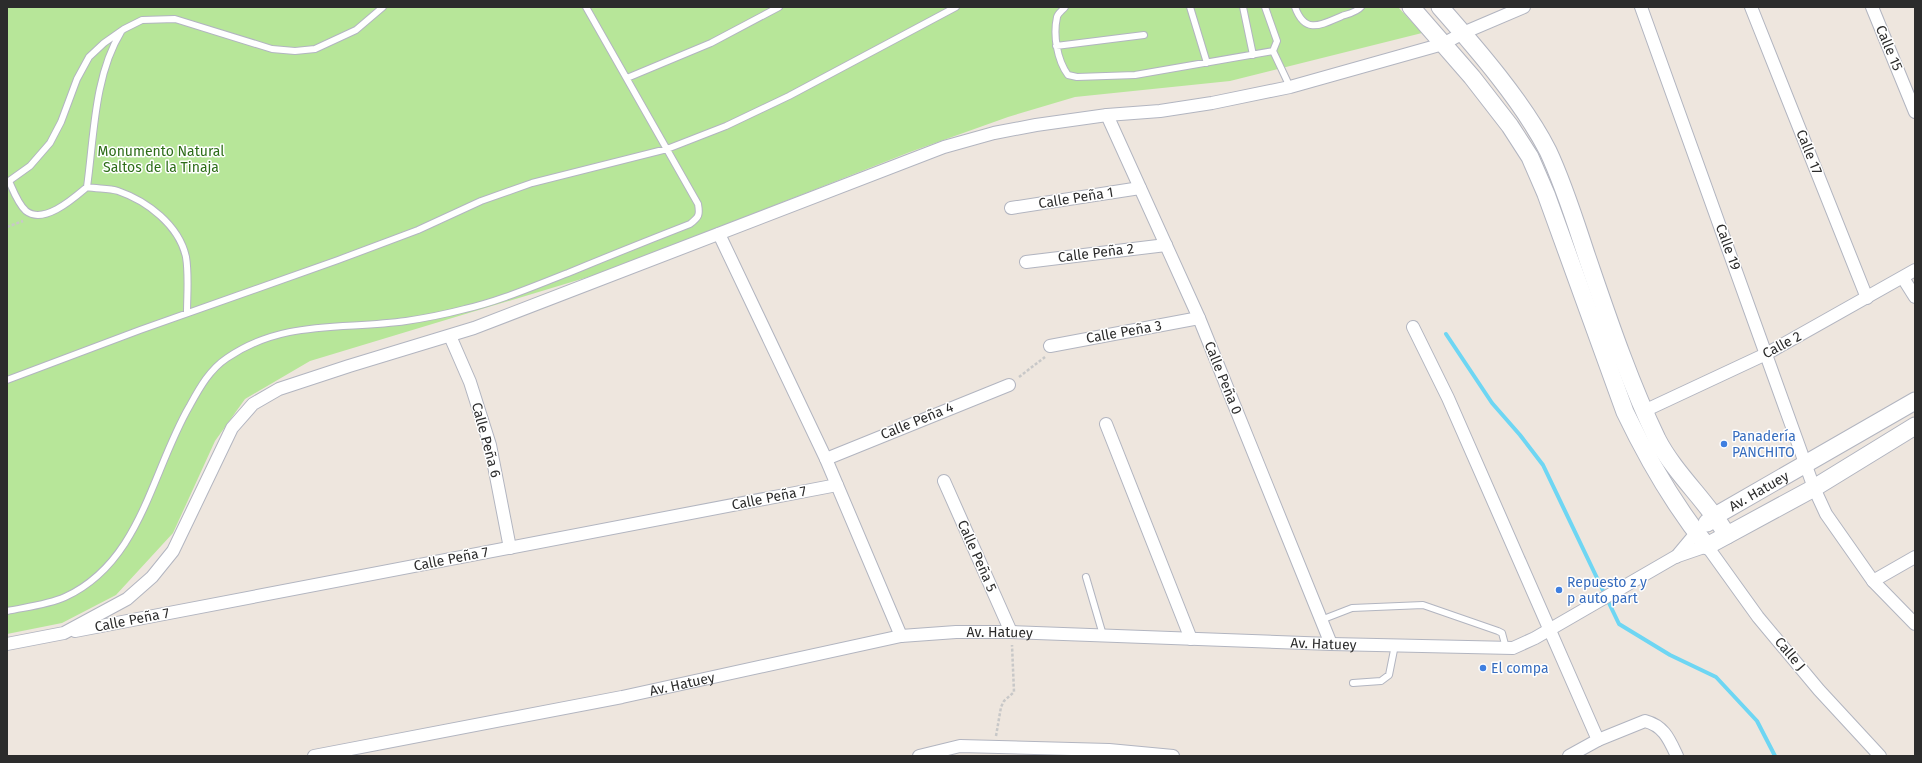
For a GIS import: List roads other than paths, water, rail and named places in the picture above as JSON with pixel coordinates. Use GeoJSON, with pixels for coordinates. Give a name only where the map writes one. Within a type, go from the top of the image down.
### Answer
{"type":"FeatureCollection","features":[{"type":"Feature","properties":{"kind":"main road"},"geometry":{"type":"LineString","coordinates":[[1411,7],[1472,77],[1510,126],[1530,157],[1546,194],[1625,412],[1641,446],[1666,488],[1696,533],[1707,546]]}},
{"type":"Feature","properties":{"kind":"main road"},"geometry":{"type":"LineString","coordinates":[[1440,7],[1463,33],[1526,116],[1548,151],[1567,198],[1611,324],[1644,411],[1658,440],[1679,472],[1716,516],[1727,535]]}},
{"type":"Feature","properties":{"kind":"main road","name":"Av. Hatuey"},"geometry":{"type":"LineString","coordinates":[[1696,533],[1716,516],[1915,401]]}},
{"type":"Feature","properties":{"kind":"main road","name":"Av. Hatuey"},"geometry":{"type":"LineString","coordinates":[[1707,546],[1814,488],[1915,426]]}},
{"type":"Feature","properties":{"kind":"street"},"geometry":{"type":"LineString","coordinates":[[64,633],[127,599],[152,577],[173,551],[232,428],[253,404],[279,389],[348,366],[474,328],[629,270],[944,147],[994,133],[1036,125],[1107,115],[1160,111],[1212,103],[1290,86],[1443,44],[1463,33],[1524,7]]}},
{"type":"Feature","properties":{"kind":"street","name":"Calle 19"},"geometry":{"type":"LineString","coordinates":[[1641,7],[1814,488],[1826,514],[1873,581],[1915,624]]}},
{"type":"Feature","properties":{"kind":"street","name":"Calle 17"},"geometry":{"type":"LineString","coordinates":[[1751,7],[1867,298]]}},
{"type":"Feature","properties":{"kind":"street","name":"Calle 15"},"geometry":{"type":"LineString","coordinates":[[1872,7],[1915,112]]}},
{"type":"Feature","properties":{"kind":"street","name":"Calle Peña 0"},"geometry":{"type":"LineString","coordinates":[[1107,115],[1199,318],[1331,644]]}},
{"type":"Feature","properties":{"kind":"street","name":"Calle Peña 1"},"geometry":{"type":"LineString","coordinates":[[1011,208],[1140,188]]}},
{"type":"Feature","properties":{"kind":"street"},"geometry":{"type":"LineString","coordinates":[[718,234],[826,459],[901,636]]}},
{"type":"Feature","properties":{"kind":"street","name":"Calle Peña 2"},"geometry":{"type":"LineString","coordinates":[[1026,262],[1166,245]]}},
{"type":"Feature","properties":{"kind":"street","name":"Calle 2"},"geometry":{"type":"LineString","coordinates":[[1644,411],[1766,354],[1915,270]]}},
{"type":"Feature","properties":{"kind":"street"},"geometry":{"type":"LineString","coordinates":[[1903,278],[1915,297]]}},
{"type":"Feature","properties":{"kind":"street","name":"Calle Peña 3"},"geometry":{"type":"LineString","coordinates":[[1050,346],[1199,318]]}},
{"type":"Feature","properties":{"kind":"street"},"geometry":{"type":"LineString","coordinates":[[1413,327],[1448,398],[1548,629],[1598,740]]}},
{"type":"Feature","properties":{"kind":"street","name":"Calle Peña 6"},"geometry":{"type":"LineString","coordinates":[[450,336],[470,382],[490,445],[510,548]]}},
{"type":"Feature","properties":{"kind":"street","name":"Calle Peña 4"},"geometry":{"type":"LineString","coordinates":[[826,459],[1009,385]]}},
{"type":"Feature","properties":{"kind":"street"},"geometry":{"type":"LineString","coordinates":[[1106,424],[1191,639]]}},
{"type":"Feature","properties":{"kind":"street","name":"Calle Peña 5"},"geometry":{"type":"LineString","coordinates":[[944,481],[1011,632]]}},
{"type":"Feature","properties":{"kind":"street","name":"Calle Peña 7"},"geometry":{"type":"LineString","coordinates":[[7,644],[837,485]]}},
{"type":"Feature","properties":{"kind":"street","name":"Av. Hatuey"},"geometry":{"type":"LineString","coordinates":[[1675,557],[1696,533]]}},
{"type":"Feature","properties":{"kind":"street","name":"Av. Hatuey"},"geometry":{"type":"LineString","coordinates":[[314,756],[622,697],[901,636],[956,632],[1011,632],[1331,644],[1506,648],[1520,646],[1675,557],[1707,546]]}},
{"type":"Feature","properties":{"kind":"street","name":"Calle J"},"geometry":{"type":"LineString","coordinates":[[1707,546],[1758,617],[1819,690],[1880,756]]}},
{"type":"Feature","properties":{"kind":"street"},"geometry":{"type":"LineString","coordinates":[[1873,581],[1915,557]]}},
{"type":"Feature","properties":{"kind":"street"},"geometry":{"type":"LineString","coordinates":[[1569,756],[1598,740],[1645,721],[1660,727],[1668,736],[1675,752]]}},
{"type":"Feature","properties":{"kind":"street"},"geometry":{"type":"LineString","coordinates":[[919,756],[960,746],[996,752],[1110,753],[1173,756]]}},
{"type":"Feature","properties":{"kind":"lane"},"geometry":{"type":"LineString","coordinates":[[187,313],[186,257],[179,238],[166,221],[147,205],[117,191],[88,188],[52,212],[37,215],[27,211],[20,202],[9,181],[30,166],[50,143],[61,122],[77,79],[89,57],[104,43],[124,29],[142,20],[175,20],[272,49],[295,51],[315,49],[356,30],[383,7]]}},
{"type":"Feature","properties":{"kind":"lane"},"geometry":{"type":"LineString","coordinates":[[7,611],[64,598],[95,578],[120,553],[138,522],[181,420],[203,381],[225,359],[252,343],[278,333],[316,327],[406,321],[465,309],[523,291],[690,224],[698,218],[700,213],[698,204],[586,7]]}},
{"type":"Feature","properties":{"kind":"lane"},"geometry":{"type":"LineString","coordinates":[[627,78],[711,43],[779,7]]}},
{"type":"Feature","properties":{"kind":"lane"},"geometry":{"type":"LineString","coordinates":[[7,380],[187,313],[346,258],[418,230],[481,201],[532,183],[667,149],[726,126],[789,96],[956,7]]}},
{"type":"Feature","properties":{"kind":"lane"},"geometry":{"type":"LineString","coordinates":[[1065,7],[1058,16],[1056,46],[1061,66],[1068,75],[1077,77],[1135,75],[1273,51]]}},
{"type":"Feature","properties":{"kind":"lane"},"geometry":{"type":"LineString","coordinates":[[1190,7],[1207,63]]}},
{"type":"Feature","properties":{"kind":"lane"},"geometry":{"type":"LineString","coordinates":[[1243,7],[1253,55]]}},
{"type":"Feature","properties":{"kind":"lane"},"geometry":{"type":"LineString","coordinates":[[1265,7],[1277,41],[1273,51],[1290,86]]}},
{"type":"Feature","properties":{"kind":"lane"},"geometry":{"type":"LineString","coordinates":[[1295,7],[1301,19],[1307,24],[1318,27],[1361,7]]}},
{"type":"Feature","properties":{"kind":"lane"},"geometry":{"type":"LineString","coordinates":[[88,188],[104,69],[112,48],[124,29]]}},
{"type":"Feature","properties":{"kind":"lane"},"geometry":{"type":"LineString","coordinates":[[1056,46],[1144,35]]}},
{"type":"Feature","properties":{"kind":"lane"},"geometry":{"type":"LineString","coordinates":[[1086,577],[1103,635]]}},
{"type":"Feature","properties":{"kind":"lane"},"geometry":{"type":"LineString","coordinates":[[1321,620],[1352,608],[1424,605],[1502,633],[1506,648]]}},
{"type":"Feature","properties":{"kind":"lane"},"geometry":{"type":"LineString","coordinates":[[1353,683],[1381,681],[1389,675],[1395,645]]}},
{"type":"Feature","properties":{"kind":"waterway"},"geometry":{"type":"LineString","coordinates":[[1446,334],[1492,403],[1520,435],[1543,465],[1619,624],[1670,655],[1716,677],[1757,721],[1775,756]]}},
{"type":"Feature","properties":{"kind":"place","name":"Panadería PANCHITO"},"geometry":{"type":"Point","coordinates":[1724,444]}},
{"type":"Feature","properties":{"kind":"place","name":"Repuesto z y p auto part"},"geometry":{"type":"Point","coordinates":[1559,590]}},
{"type":"Feature","properties":{"kind":"place","name":"El compa"},"geometry":{"type":"Point","coordinates":[1483,668]}},
{"type":"Feature","properties":{"kind":"park label","name":"Monumento Natural Saltos de la Tinaja"},"geometry":{"type":"Point","coordinates":[161,160]}}]}
